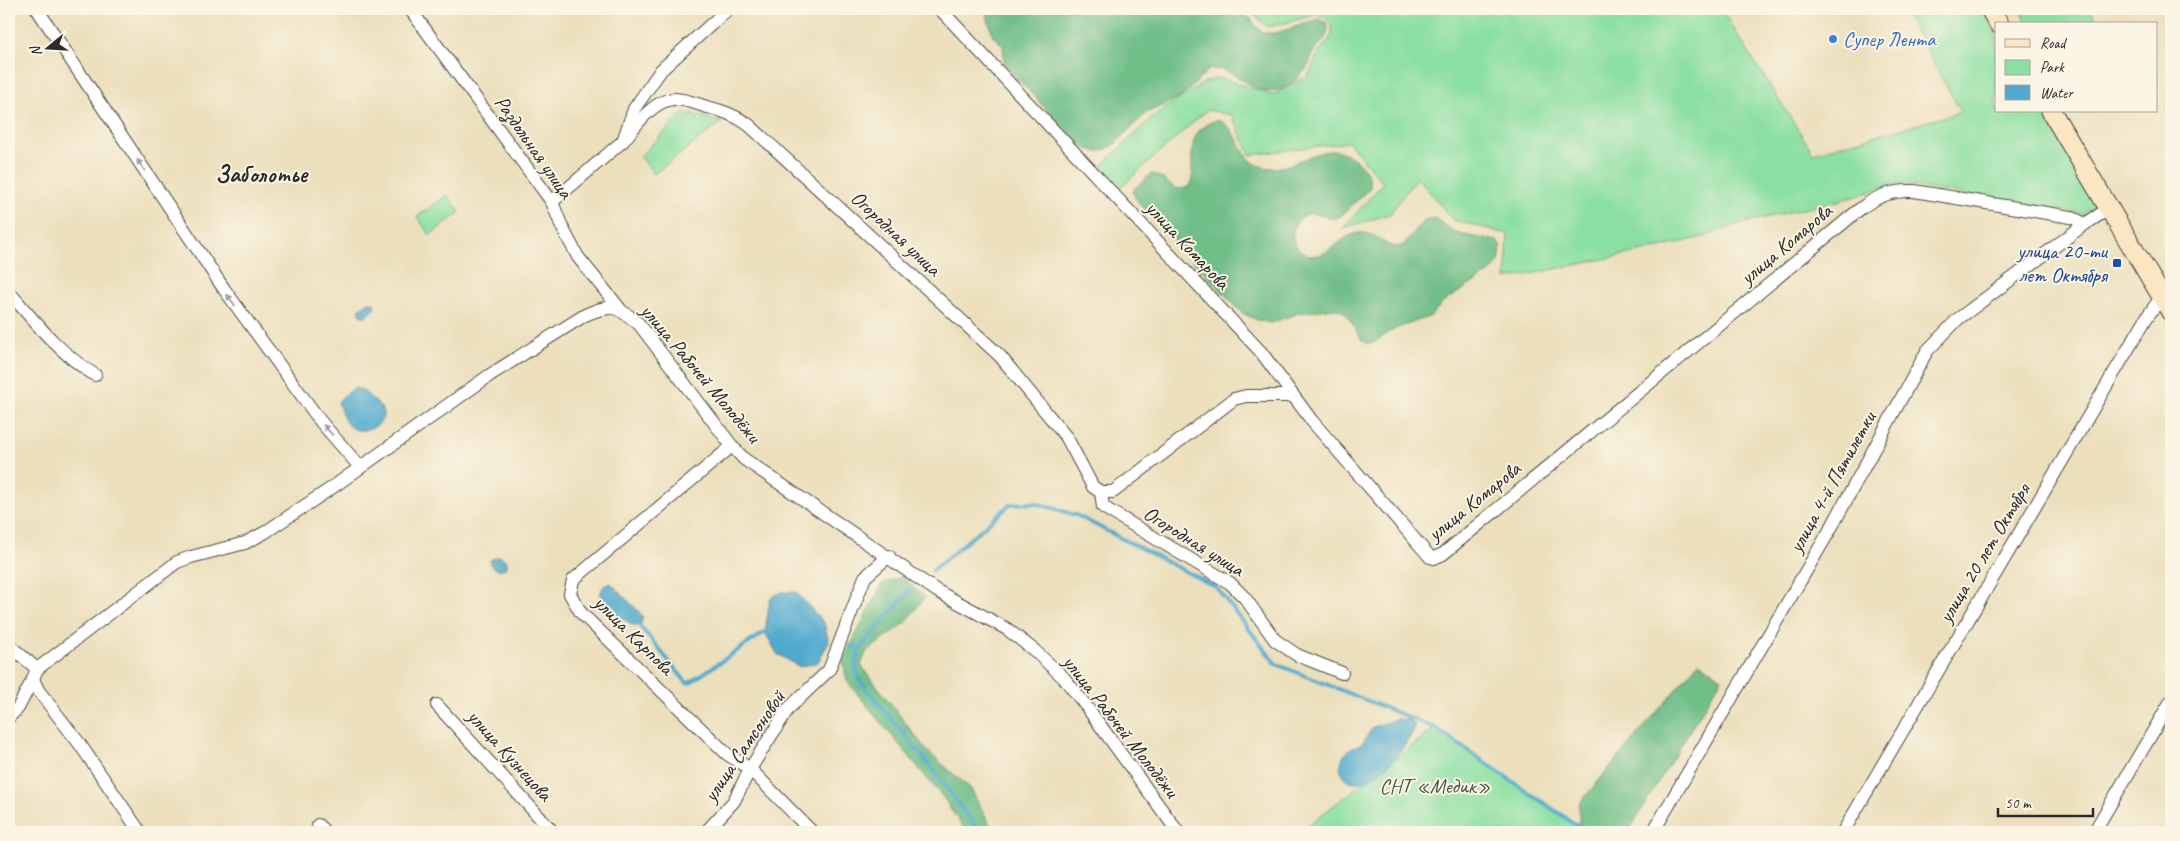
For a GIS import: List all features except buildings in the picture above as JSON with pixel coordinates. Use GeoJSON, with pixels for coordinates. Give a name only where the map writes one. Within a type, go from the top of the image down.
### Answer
{"type":"FeatureCollection","features":[{"type":"Feature","properties":{"kind":"main road"},"geometry":{"type":"LineString","coordinates":[[1990,9],[1998,22]]}},
{"type":"Feature","properties":{"kind":"main road"},"geometry":{"type":"LineString","coordinates":[[1995,9],[2002,22]]}},
{"type":"Feature","properties":{"kind":"main road"},"geometry":{"type":"LineString","coordinates":[[2052,112],[2171,312]]}},
{"type":"Feature","properties":{"kind":"street"},"geometry":{"type":"LineString","coordinates":[[37,9],[224,289],[321,422],[360,467]]}},
{"type":"Feature","properties":{"kind":"street","name":"Раздольная улица"},"geometry":{"type":"LineString","coordinates":[[410,9],[552,202],[578,257],[620,309]]}},
{"type":"Feature","properties":{"kind":"street"},"geometry":{"type":"LineString","coordinates":[[552,202],[622,141],[634,109],[660,70],[728,9]]}},
{"type":"Feature","properties":{"kind":"street","name":"улица Комарова"},"geometry":{"type":"LineString","coordinates":[[940,9],[1260,352],[1312,421],[1425,554],[1434,558],[1443,554],[1845,222],[1878,197],[1901,190],[1914,191],[2071,217],[2085,224]]}},
{"type":"Feature","properties":{"kind":"street","name":"Огородная улица"},"geometry":{"type":"LineString","coordinates":[[622,141],[658,105],[672,99],[687,101],[734,114],[749,125],[1000,356],[1067,438],[1087,479],[1093,487],[1101,492],[1113,492],[1234,399],[1246,396],[1293,396]]}},
{"type":"Feature","properties":{"kind":"street","name":"улица 4-й Пятилетки"},"geometry":{"type":"LineString","coordinates":[[1653,832],[1830,530],[1927,351],[1958,319],[2085,224],[2110,208]]}},
{"type":"Feature","properties":{"kind":"street"},"geometry":{"type":"LineString","coordinates":[[9,292],[56,346],[76,364],[95,375]]}},
{"type":"Feature","properties":{"kind":"street","name":"улица 20 лет Октября"},"geometry":{"type":"LineString","coordinates":[[1843,832],[2147,317],[2162,296]]}},
{"type":"Feature","properties":{"kind":"street","name":"улица Рабочей Молодёжи"},"geometry":{"type":"LineString","coordinates":[[35,674],[177,562],[245,543],[318,498],[490,375],[585,315],[598,310],[620,309],[639,324],[732,446],[744,458],[937,590],[1007,629],[1035,651],[1064,678],[1178,832]]}},
{"type":"Feature","properties":{"kind":"street","name":"улица Карпова"},"geometry":{"type":"LineString","coordinates":[[732,446],[573,580],[570,594],[581,613],[727,754],[750,769],[812,832]]}},
{"type":"Feature","properties":{"kind":"street","name":"Огородная улица"},"geometry":{"type":"LineString","coordinates":[[1101,492],[1103,507],[1230,583],[1245,598],[1275,640],[1297,655],[1342,674]]}},
{"type":"Feature","properties":{"kind":"street","name":"улица Самсоновой"},"geometry":{"type":"LineString","coordinates":[[706,832],[734,801],[750,769],[788,709],[829,670],[865,577],[889,556]]}},
{"type":"Feature","properties":{"kind":"street"},"geometry":{"type":"LineString","coordinates":[[9,645],[35,674],[38,690],[79,743],[140,832]]}},
{"type":"Feature","properties":{"kind":"street"},"geometry":{"type":"LineString","coordinates":[[9,717],[18,708],[35,674]]}},
{"type":"Feature","properties":{"kind":"street"},"geometry":{"type":"LineString","coordinates":[[2094,832],[2171,701]]}},
{"type":"Feature","properties":{"kind":"street","name":"улица Кузнецова"},"geometry":{"type":"LineString","coordinates":[[438,705],[553,832]]}},
{"type":"Feature","properties":{"kind":"green space"},"geometry":{"type":"Polygon","coordinates":[[[985,9],[1233,9],[1251,19],[1257,28],[1264,33],[1276,33],[1319,19],[1327,23],[1328,28],[1326,36],[1313,53],[1306,69],[1290,84],[1278,90],[1265,91],[1223,70],[1208,70],[1179,98],[1146,113],[1113,146],[1098,152],[1087,149],[1079,144],[1013,74],[1004,61],[1003,46],[993,36],[985,9]]]}},
{"type":"Feature","properties":{"kind":"green space"},"geometry":{"type":"Polygon","coordinates":[[[1247,9],[1721,9],[1813,153],[1961,112],[1903,9],[1983,9],[1995,29],[1995,112],[2044,112],[2094,201],[2093,207],[2083,214],[1901,184],[1886,186],[1854,197],[1739,224],[1706,236],[1663,247],[1506,279],[1508,234],[1453,220],[1417,177],[1390,214],[1343,228],[1383,183],[1349,142],[1250,155],[1232,115],[1207,110],[1122,186],[1102,165],[1156,114],[1205,82],[1220,78],[1273,95],[1308,76],[1318,54],[1332,35],[1331,24],[1325,18],[1316,15],[1268,27],[1247,9]]]}},
{"type":"Feature","properties":{"kind":"green space"},"geometry":{"type":"Polygon","coordinates":[[[2019,9],[2091,9],[2096,22],[2026,22],[2019,9]]]}},
{"type":"Feature","properties":{"kind":"green space"},"geometry":{"type":"Polygon","coordinates":[[[684,112],[722,122],[654,174],[640,156],[684,112]]]}},
{"type":"Feature","properties":{"kind":"green space"},"geometry":{"type":"Polygon","coordinates":[[[1217,120],[1230,129],[1247,156],[1260,166],[1273,168],[1286,166],[1322,152],[1333,151],[1346,153],[1366,170],[1369,176],[1370,188],[1341,216],[1332,218],[1312,214],[1301,218],[1295,226],[1293,238],[1296,246],[1301,251],[1309,255],[1317,255],[1330,250],[1343,240],[1358,233],[1371,235],[1397,247],[1404,245],[1424,220],[1434,218],[1458,234],[1497,241],[1501,246],[1499,262],[1489,273],[1443,302],[1431,316],[1392,330],[1373,343],[1367,343],[1362,340],[1344,312],[1334,308],[1299,313],[1271,323],[1257,320],[1242,313],[1139,203],[1133,193],[1135,188],[1151,174],[1162,178],[1178,189],[1190,186],[1192,179],[1192,151],[1195,138],[1203,127],[1217,120]]]}},
{"type":"Feature","properties":{"kind":"green space"},"geometry":{"type":"Polygon","coordinates":[[[447,195],[460,212],[430,235],[417,217],[447,195]]]}},
{"type":"Feature","properties":{"kind":"green space"},"geometry":{"type":"Polygon","coordinates":[[[901,577],[925,597],[904,624],[866,652],[861,665],[927,751],[971,789],[994,832],[966,832],[945,800],[847,681],[843,660],[882,584],[901,577]]]}},
{"type":"Feature","properties":{"kind":"green space"},"geometry":{"type":"Polygon","coordinates":[[[1699,662],[1722,678],[1628,832],[1576,832],[1579,827],[1579,804],[1699,662]]]}},
{"type":"Feature","properties":{"kind":"green space","name":"СНТ «Медик»"},"geometry":{"type":"Polygon","coordinates":[[[1435,728],[1579,827],[1576,832],[1299,832],[1435,728]]]}},
{"type":"Feature","properties":{"kind":"water"},"geometry":{"type":"Polygon","coordinates":[[[369,302],[374,303],[375,309],[366,316],[361,316],[359,309],[369,302]]]}},
{"type":"Feature","properties":{"kind":"water"},"geometry":{"type":"Polygon","coordinates":[[[354,388],[365,392],[382,409],[382,420],[378,425],[366,430],[353,429],[343,418],[338,403],[341,398],[354,388]]]}},
{"type":"Feature","properties":{"kind":"water"},"geometry":{"type":"Polygon","coordinates":[[[500,556],[507,561],[507,567],[502,569],[494,568],[490,564],[490,560],[500,556]]]}},
{"type":"Feature","properties":{"kind":"water"},"geometry":{"type":"Polygon","coordinates":[[[611,583],[643,616],[640,626],[633,625],[603,606],[601,598],[602,589],[611,583]]]}},
{"type":"Feature","properties":{"kind":"water"},"geometry":{"type":"Polygon","coordinates":[[[782,592],[796,592],[824,623],[829,642],[818,662],[800,667],[777,654],[765,632],[770,598],[782,592]]]}},
{"type":"Feature","properties":{"kind":"water"},"geometry":{"type":"Polygon","coordinates":[[[1396,719],[1409,720],[1415,725],[1404,747],[1382,770],[1369,779],[1357,782],[1347,779],[1340,768],[1343,756],[1351,748],[1362,743],[1373,727],[1396,719]]]}},
{"type":"Feature","properties":{"kind":"waterway"},"geometry":{"type":"LineString","coordinates":[[932,571],[1011,504],[1035,503],[1076,515],[1216,587],[1276,664],[1435,728],[1579,827]]}},
{"type":"Feature","properties":{"kind":"waterway"},"geometry":{"type":"LineString","coordinates":[[912,588],[860,648],[855,665],[859,680],[924,758],[980,832]]}},
{"type":"Feature","properties":{"kind":"waterway"},"geometry":{"type":"LineString","coordinates":[[640,626],[686,682],[689,683],[765,632]]}},
{"type":"Feature","properties":{"kind":"waterway"},"geometry":{"type":"LineString","coordinates":[[850,646],[860,648]]}},
{"type":"Feature","properties":{"kind":"place","name":"Супер Лента"},"geometry":{"type":"Point","coordinates":[1833,39]}},
{"type":"Feature","properties":{"kind":"place","name":"улица 20-ти лет Октября"},"geometry":{"type":"Point","coordinates":[2117,263]}},
{"type":"Feature","properties":{"kind":"district","name":"Заболотье"},"geometry":{"type":"Point","coordinates":[261,174]}}]}
